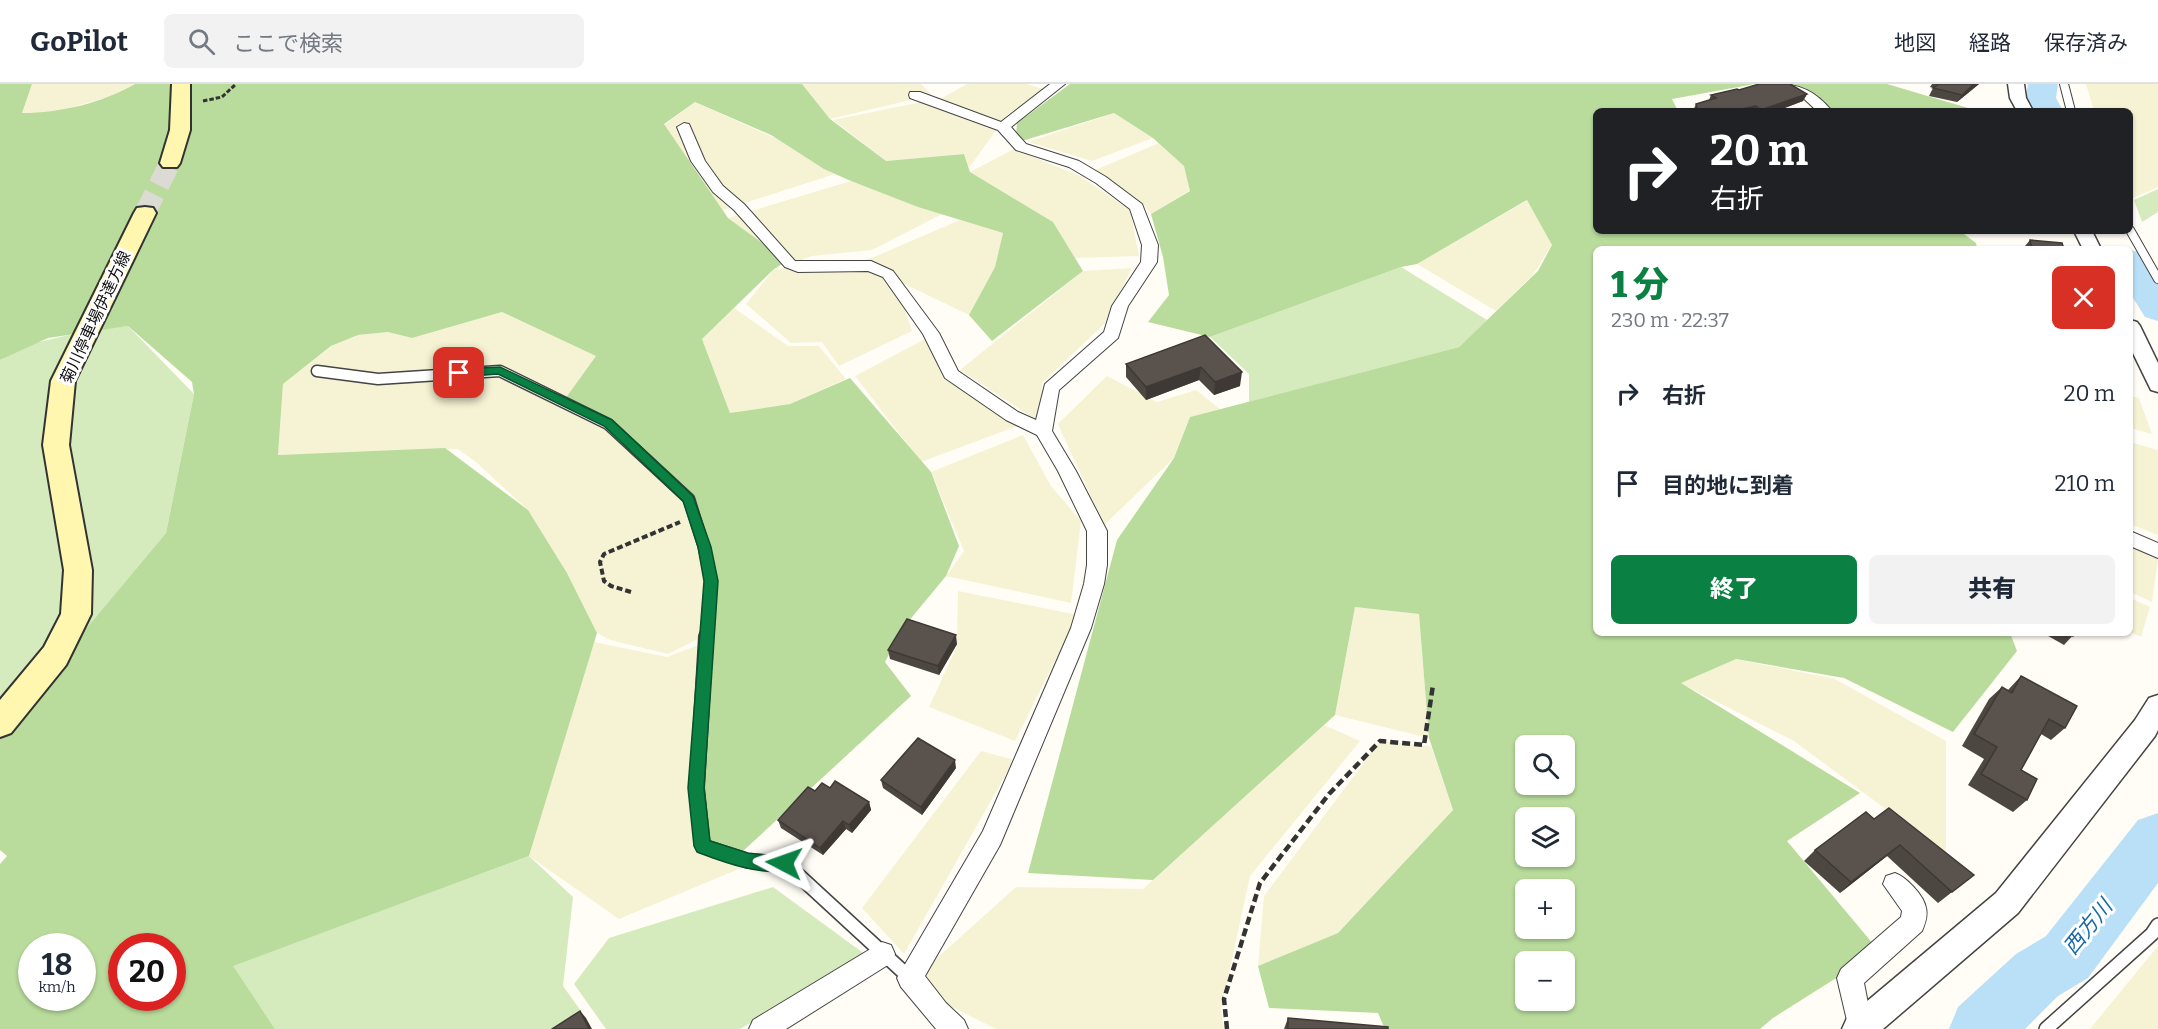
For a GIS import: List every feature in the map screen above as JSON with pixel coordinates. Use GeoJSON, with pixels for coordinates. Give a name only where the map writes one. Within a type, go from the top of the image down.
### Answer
{"type":"FeatureCollection","features":[{"type":"Feature","properties":{"kind":"main road"},"geometry":{"type":"LineString","coordinates":[[170,163],[180,130],[181,84]]}},
{"type":"Feature","properties":{"kind":"main road","name":"菊川停車場伊達方線"},"geometry":{"type":"LineString","coordinates":[[0,723],[54,656],[76,614],[78,570],[56,445],[63,381],[145,213]]}},
{"type":"Feature","properties":{"kind":"street"},"geometry":{"type":"LineString","coordinates":[[1783,84],[1806,93],[1822,108]]}},
{"type":"Feature","properties":{"kind":"street"},"geometry":{"type":"LineString","coordinates":[[2016,84],[2018,98],[2023,108]]}},
{"type":"Feature","properties":{"kind":"street"},"geometry":{"type":"LineString","coordinates":[[1003,127],[1051,86]]}},
{"type":"Feature","properties":{"kind":"street"},"geometry":{"type":"LineString","coordinates":[[915,95],[1003,127],[1021,147],[1074,164],[1101,180],[1137,207],[1150,245],[1149,262],[1120,306],[1112,334],[1051,388],[1043,431]]}},
{"type":"Feature","properties":{"kind":"street"},"geometry":{"type":"LineString","coordinates":[[1801,106],[1807,108]]}},
{"type":"Feature","properties":{"kind":"street"},"geometry":{"type":"LineString","coordinates":[[684,127],[698,161],[718,189],[776,245],[787,261],[798,267],[871,266],[883,271],[931,333],[951,374],[1012,416],[1043,431],[1067,471],[1097,531],[1097,565],[1094,584],[1081,628],[992,837],[910,978],[937,1012],[956,1029]]}},
{"type":"Feature","properties":{"kind":"street"},"geometry":{"type":"LineString","coordinates":[[2133,332],[2158,385]]}},
{"type":"Feature","properties":{"kind":"street"},"geometry":{"type":"LineString","coordinates":[[2133,539],[2158,551]]}},
{"type":"Feature","properties":{"kind":"street"},"geometry":{"type":"LineString","coordinates":[[1895,884],[1914,908],[1913,923],[1850,978],[1859,1028],[2007,903],[2154,723]]}},
{"type":"Feature","properties":{"kind":"street"},"geometry":{"type":"LineString","coordinates":[[762,1029],[882,954]]}},
{"type":"Feature","properties":{"kind":"lane"},"geometry":{"type":"LineString","coordinates":[[2064,84],[2071,108]]}},
{"type":"Feature","properties":{"kind":"lane"},"geometry":{"type":"LineString","coordinates":[[2132,234],[2158,279]]}},
{"type":"Feature","properties":{"kind":"lane"},"geometry":{"type":"LineString","coordinates":[[317,371],[378,379],[500,370],[608,423],[689,499],[711,581],[696,788],[703,846],[748,861],[784,863],[910,978]]}},
{"type":"Feature","properties":{"kind":"lane"},"geometry":{"type":"LineString","coordinates":[[2046,1029],[2152,934],[2158,925]]}},
{"type":"Feature","properties":{"kind":"path"},"geometry":{"type":"LineString","coordinates":[[181,105],[222,97],[236,84]]}},
{"type":"Feature","properties":{"kind":"path"},"geometry":{"type":"LineString","coordinates":[[631,592],[611,586],[604,581],[600,562],[604,554],[695,516]]}},
{"type":"Feature","properties":{"kind":"path"},"geometry":{"type":"LineString","coordinates":[[1227,1029],[1224,999],[1260,884],[1329,794],[1380,741],[1424,745],[1433,685]]}},
{"type":"Feature","properties":{"kind":"shaded area"},"geometry":{"type":"Polygon","coordinates":[[[29,84],[137,84],[120,94],[51,113],[22,115],[29,84]]]}},
{"type":"Feature","properties":{"kind":"shaded area"},"geometry":{"type":"Polygon","coordinates":[[[802,84],[921,84],[932,95],[830,119],[802,84]]]}},
{"type":"Feature","properties":{"kind":"shaded area"},"geometry":{"type":"Polygon","coordinates":[[[967,84],[1027,84],[1043,89],[1007,115],[969,168],[964,154],[886,161],[833,120],[942,98],[967,84]]]}},
{"type":"Feature","properties":{"kind":"shaded area"},"geometry":{"type":"Polygon","coordinates":[[[2086,84],[2158,84],[2158,187],[2133,198],[2133,108],[2093,108],[2086,84]]]}},
{"type":"Feature","properties":{"kind":"shaded area"},"geometry":{"type":"Polygon","coordinates":[[[695,102],[777,139],[835,174],[717,212],[664,125],[695,102]]]}},
{"type":"Feature","properties":{"kind":"shaded area"},"geometry":{"type":"Polygon","coordinates":[[[1114,113],[1153,138],[1092,161],[1028,142],[1114,113]]]}},
{"type":"Feature","properties":{"kind":"shaded area"},"geometry":{"type":"Polygon","coordinates":[[[1159,143],[1185,166],[1190,190],[1151,214],[1142,203],[1093,171],[1159,143]]]}},
{"type":"Feature","properties":{"kind":"shaded area"},"geometry":{"type":"Polygon","coordinates":[[[1014,149],[1080,176],[1130,210],[1139,256],[1075,258],[1053,222],[970,172],[1014,149]]]}},
{"type":"Feature","properties":{"kind":"shaded area"},"geometry":{"type":"Polygon","coordinates":[[[851,181],[942,214],[872,250],[812,256],[790,264],[728,218],[851,181]]]}},
{"type":"Feature","properties":{"kind":"shaded area"},"geometry":{"type":"Polygon","coordinates":[[[1528,200],[1552,245],[1532,276],[1496,311],[1417,264],[1528,200]]]}},
{"type":"Feature","properties":{"kind":"shaded area"},"geometry":{"type":"Polygon","coordinates":[[[960,220],[1003,233],[995,267],[969,315],[888,276],[899,291],[912,331],[839,366],[822,342],[791,343],[746,304],[774,269],[858,262],[960,220]]]}},
{"type":"Feature","properties":{"kind":"shaded area"},"geometry":{"type":"Polygon","coordinates":[[[1132,268],[1104,324],[1042,383],[1041,423],[960,370],[1083,271],[1132,268]]]}},
{"type":"Feature","properties":{"kind":"shaded area"},"geometry":{"type":"Polygon","coordinates":[[[734,308],[788,346],[819,346],[846,379],[790,404],[730,413],[702,339],[734,308]]]}},
{"type":"Feature","properties":{"kind":"shaded area"},"geometry":{"type":"Polygon","coordinates":[[[502,312],[597,356],[614,429],[689,499],[707,567],[708,634],[668,654],[610,640],[597,633],[567,573],[528,510],[476,462],[458,449],[278,455],[283,384],[332,346],[358,335],[388,332],[412,338],[502,312]]]}},
{"type":"Feature","properties":{"kind":"shaded area"},"geometry":{"type":"Polygon","coordinates":[[[925,339],[944,379],[1020,425],[921,462],[855,376],[925,339]]]}},
{"type":"Feature","properties":{"kind":"shaded area"},"geometry":{"type":"Polygon","coordinates":[[[1107,376],[1157,402],[1196,390],[1220,409],[1190,417],[1174,458],[1104,525],[1058,424],[1107,376]]]}},
{"type":"Feature","properties":{"kind":"shaded area"},"geometry":{"type":"Polygon","coordinates":[[[2133,397],[2139,398],[2152,434],[2133,429],[2133,397]]]}},
{"type":"Feature","properties":{"kind":"shaded area"},"geometry":{"type":"Polygon","coordinates":[[[1023,435],[1051,486],[1081,521],[1071,603],[946,576],[964,551],[931,472],[1023,435]]]}},
{"type":"Feature","properties":{"kind":"shaded area"},"geometry":{"type":"Polygon","coordinates":[[[2133,443],[2158,450],[2158,535],[2133,525],[2133,443]]]}},
{"type":"Feature","properties":{"kind":"shaded area"},"geometry":{"type":"Polygon","coordinates":[[[2133,546],[2158,558],[2152,602],[2133,593],[2133,546]]]}},
{"type":"Feature","properties":{"kind":"shaded area"},"geometry":{"type":"Polygon","coordinates":[[[958,591],[1078,615],[1015,741],[929,707],[957,646],[958,591]]]}},
{"type":"Feature","properties":{"kind":"shaded area"},"geometry":{"type":"Polygon","coordinates":[[[2133,599],[2150,607],[2141,637],[2133,633],[2133,599]]]}},
{"type":"Feature","properties":{"kind":"shaded area"},"geometry":{"type":"Polygon","coordinates":[[[1355,607],[1419,614],[1429,738],[1335,715],[1355,607]]]}},
{"type":"Feature","properties":{"kind":"shaded area"},"geometry":{"type":"Polygon","coordinates":[[[594,642],[667,657],[701,644],[694,845],[746,866],[619,919],[529,856],[594,642]]]}},
{"type":"Feature","properties":{"kind":"shaded area"},"geometry":{"type":"Polygon","coordinates":[[[1735,659],[1835,679],[1946,741],[1946,854],[1794,741],[1680,683],[1735,659]]]}},
{"type":"Feature","properties":{"kind":"shaded area"},"geometry":{"type":"Polygon","coordinates":[[[1324,725],[1360,741],[1250,876],[1221,1010],[1224,1029],[996,1029],[930,996],[926,968],[1016,887],[1143,889],[1324,725]]]}},
{"type":"Feature","properties":{"kind":"shaded area"},"geometry":{"type":"Polygon","coordinates":[[[1380,741],[1431,746],[1453,810],[1338,933],[1258,966],[1264,896],[1380,741]]]}},
{"type":"Feature","properties":{"kind":"shaded area"},"geometry":{"type":"Polygon","coordinates":[[[981,751],[1014,760],[904,954],[862,908],[981,751]]]}},
{"type":"Feature","properties":{"kind":"shaded area"},"geometry":{"type":"Polygon","coordinates":[[[2158,946],[2158,1029],[2090,1029],[2158,946]]]}},
{"type":"Feature","properties":{"kind":"green space"},"geometry":{"type":"Polygon","coordinates":[[[0,84],[32,84],[22,113],[36,113],[95,102],[135,84],[802,84],[830,119],[886,161],[964,154],[970,172],[1053,222],[1083,271],[992,341],[969,315],[995,267],[1003,233],[918,207],[851,181],[824,169],[771,135],[695,102],[664,124],[728,218],[787,261],[774,269],[702,339],[730,413],[790,404],[850,378],[931,472],[959,546],[946,576],[903,628],[885,662],[911,696],[742,852],[705,847],[703,804],[713,653],[711,581],[689,499],[614,429],[565,399],[596,356],[502,312],[412,338],[388,332],[358,335],[331,346],[283,384],[278,455],[445,448],[528,510],[567,573],[597,633],[529,856],[233,966],[275,1029],[0,1029],[0,864],[7,856],[0,850],[0,732],[166,533],[194,394],[192,382],[128,326],[48,338],[0,360],[0,84]]]}},
{"type":"Feature","properties":{"kind":"green space"},"geometry":{"type":"Polygon","coordinates":[[[1070,84],[1755,84],[1672,99],[1676,108],[1593,108],[1593,234],[1964,234],[1976,243],[1976,246],[1593,246],[1593,636],[2011,636],[2017,651],[1953,732],[1844,678],[1736,659],[1681,683],[1860,793],[1787,841],[1879,951],[1773,1018],[1760,1029],[1385,1029],[1378,1013],[1269,1008],[1258,966],[1338,933],[1453,810],[1429,738],[1419,614],[1355,607],[1335,715],[1153,880],[1028,873],[1117,540],[1174,458],[1190,417],[1459,347],[1538,271],[1552,245],[1527,200],[1417,264],[1401,267],[1210,337],[1148,322],[1169,295],[1163,257],[1151,214],[1190,191],[1184,166],[1153,138],[1114,113],[1022,141],[1016,136],[1017,123],[1070,84]]]}},
{"type":"Feature","properties":{"kind":"green space"},"geometry":{"type":"Polygon","coordinates":[[[1783,84],[1887,84],[1968,108],[1829,108],[1783,84]]]}},
{"type":"Feature","properties":{"kind":"green space"},"geometry":{"type":"Polygon","coordinates":[[[2158,189],[2158,212],[2142,222],[2134,200],[2158,189]]]}},
{"type":"Feature","properties":{"kind":"green space"},"geometry":{"type":"Polygon","coordinates":[[[1401,267],[1487,320],[1459,347],[1249,402],[1249,374],[1210,337],[1401,267]]]}},
{"type":"Feature","properties":{"kind":"green space"},"geometry":{"type":"Polygon","coordinates":[[[128,326],[194,394],[166,533],[14,716],[0,714],[0,360],[35,343],[81,332],[128,326]]]}},
{"type":"Feature","properties":{"kind":"green space"},"geometry":{"type":"Polygon","coordinates":[[[529,856],[573,897],[563,986],[586,1018],[564,1029],[275,1029],[232,966],[529,856]]]}},
{"type":"Feature","properties":{"kind":"green space"},"geometry":{"type":"Polygon","coordinates":[[[773,887],[866,955],[740,1029],[606,1029],[574,984],[609,938],[773,887]]]}},
{"type":"Feature","properties":{"kind":"building"},"geometry":{"type":"Polygon","coordinates":[[[1759,84],[1790,84],[1807,94],[1767,108],[1756,106],[1697,108],[1696,104],[1716,98],[1711,95],[1759,84]]]}},
{"type":"Feature","properties":{"kind":"building"},"geometry":{"type":"Polygon","coordinates":[[[1939,84],[1974,84],[1962,95],[1933,88],[1939,84]]]}},
{"type":"Feature","properties":{"kind":"building"},"geometry":{"type":"Polygon","coordinates":[[[2030,240],[2062,243],[2063,246],[2031,246],[2030,240]]]}},
{"type":"Feature","properties":{"kind":"building"},"geometry":{"type":"Polygon","coordinates":[[[1205,335],[1242,372],[1215,382],[1201,367],[1146,387],[1126,364],[1205,335]]]}},
{"type":"Feature","properties":{"kind":"building"},"geometry":{"type":"Polygon","coordinates":[[[907,619],[956,635],[938,666],[888,650],[907,619]]]}},
{"type":"Feature","properties":{"kind":"building"},"geometry":{"type":"Polygon","coordinates":[[[2021,676],[2077,706],[2065,728],[2049,719],[2021,770],[2037,779],[2027,800],[1981,774],[1997,747],[1974,734],[2002,687],[2012,693],[2021,676]]]}},
{"type":"Feature","properties":{"kind":"building"},"geometry":{"type":"Polygon","coordinates":[[[918,738],[955,760],[921,807],[881,780],[918,738]]]}},
{"type":"Feature","properties":{"kind":"building"},"geometry":{"type":"Polygon","coordinates":[[[835,781],[869,802],[849,825],[843,821],[820,848],[778,820],[808,787],[815,791],[822,783],[830,788],[835,781]]]}},
{"type":"Feature","properties":{"kind":"building"},"geometry":{"type":"Polygon","coordinates":[[[1889,808],[1974,875],[1952,892],[1900,845],[1851,882],[1815,850],[1866,812],[1874,819],[1889,808]]]}},
{"type":"Feature","properties":{"kind":"building"},"geometry":{"type":"Polygon","coordinates":[[[580,1011],[589,1029],[552,1029],[580,1011]]]}},
{"type":"Feature","properties":{"kind":"building"},"geometry":{"type":"Polygon","coordinates":[[[1288,1018],[1388,1027],[1388,1029],[1288,1029],[1288,1018]]]}},
{"type":"Feature","properties":{"kind":"waterway","name":"西方川"},"geometry":{"type":"LineString","coordinates":[[2043,84],[2041,98],[2046,108]]}},
{"type":"Feature","properties":{"kind":"waterway","name":"西方川"},"geometry":{"type":"LineString","coordinates":[[2133,266],[2158,309]]}},
{"type":"Feature","properties":{"kind":"waterway","name":"西方川"},"geometry":{"type":"LineString","coordinates":[[1980,1029],[2037,975],[2067,957],[2158,838]]}},
{"type":"Feature","properties":{"kind":"tunnel"},"geometry":{"type":"LineString","coordinates":[[145,213],[170,163]]}},
{"type":"Feature","properties":{"kind":"route"},"geometry":{"type":"LineString","coordinates":[[459,373],[500,370],[608,423],[689,499],[704,547],[711,581],[696,788],[703,846],[748,861],[784,863]]}}]}
